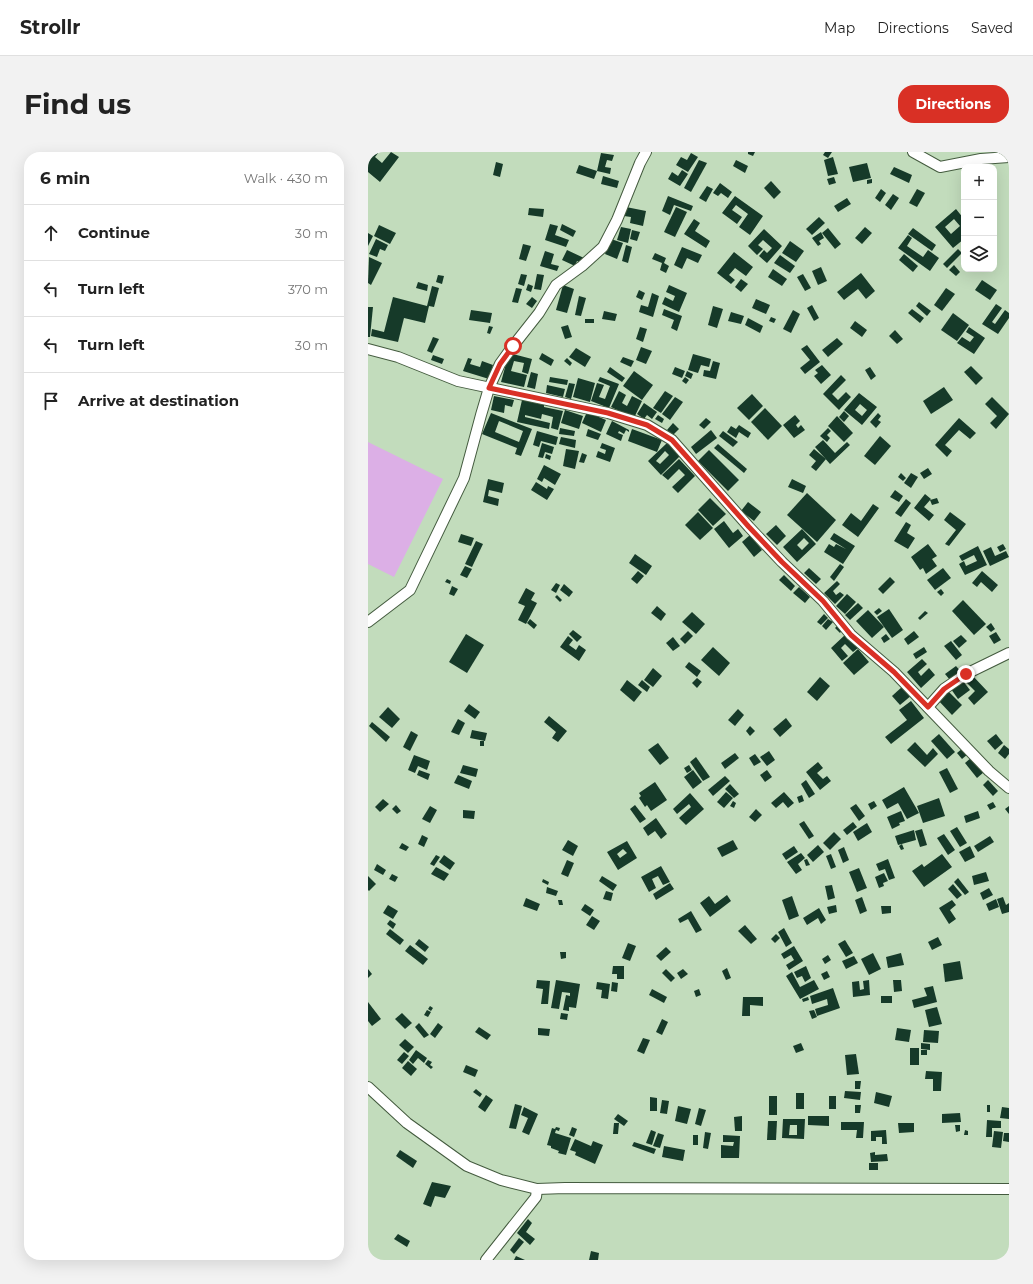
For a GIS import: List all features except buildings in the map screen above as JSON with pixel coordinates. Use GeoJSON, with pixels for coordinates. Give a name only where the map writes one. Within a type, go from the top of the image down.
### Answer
{"type":"FeatureCollection","features":[{"type":"Feature","properties":{"kind":"street"},"geometry":{"type":"LineString","coordinates":[[368,622],[410,590],[464,478],[489,388],[500,364],[539,313],[556,285],[603,247],[617,220],[640,163],[646,152]]}},
{"type":"Feature","properties":{"kind":"street"},"geometry":{"type":"LineString","coordinates":[[913,152],[940,167],[981,159],[1009,157]]}},
{"type":"Feature","properties":{"kind":"street"},"geometry":{"type":"LineString","coordinates":[[368,349],[398,357],[458,381],[608,413],[647,425],[672,440],[749,527],[782,562],[823,601],[851,635],[894,672],[990,771],[1009,788]]}},
{"type":"Feature","properties":{"kind":"street"},"geometry":{"type":"LineString","coordinates":[[928,707],[944,689],[966,674],[1009,653]]}},
{"type":"Feature","properties":{"kind":"street"},"geometry":{"type":"LineString","coordinates":[[368,1087],[407,1123],[467,1166],[501,1180],[537,1189],[1009,1189]]}},
{"type":"Feature","properties":{"kind":"street"},"geometry":{"type":"LineString","coordinates":[[486,1260],[536,1197],[537,1189]]}},
{"type":"Feature","properties":{"kind":"shaded area"},"geometry":{"type":"Polygon","coordinates":[[[368,442],[443,479],[394,577],[368,564],[368,442]]]}},
{"type":"Feature","properties":{"kind":"route"},"geometry":{"type":"LineString","coordinates":[[513,346],[500,364],[489,388],[608,413],[647,425],[672,440],[749,527],[782,562],[823,601],[851,635],[894,672],[928,707],[944,689],[966,674]]}}]}
